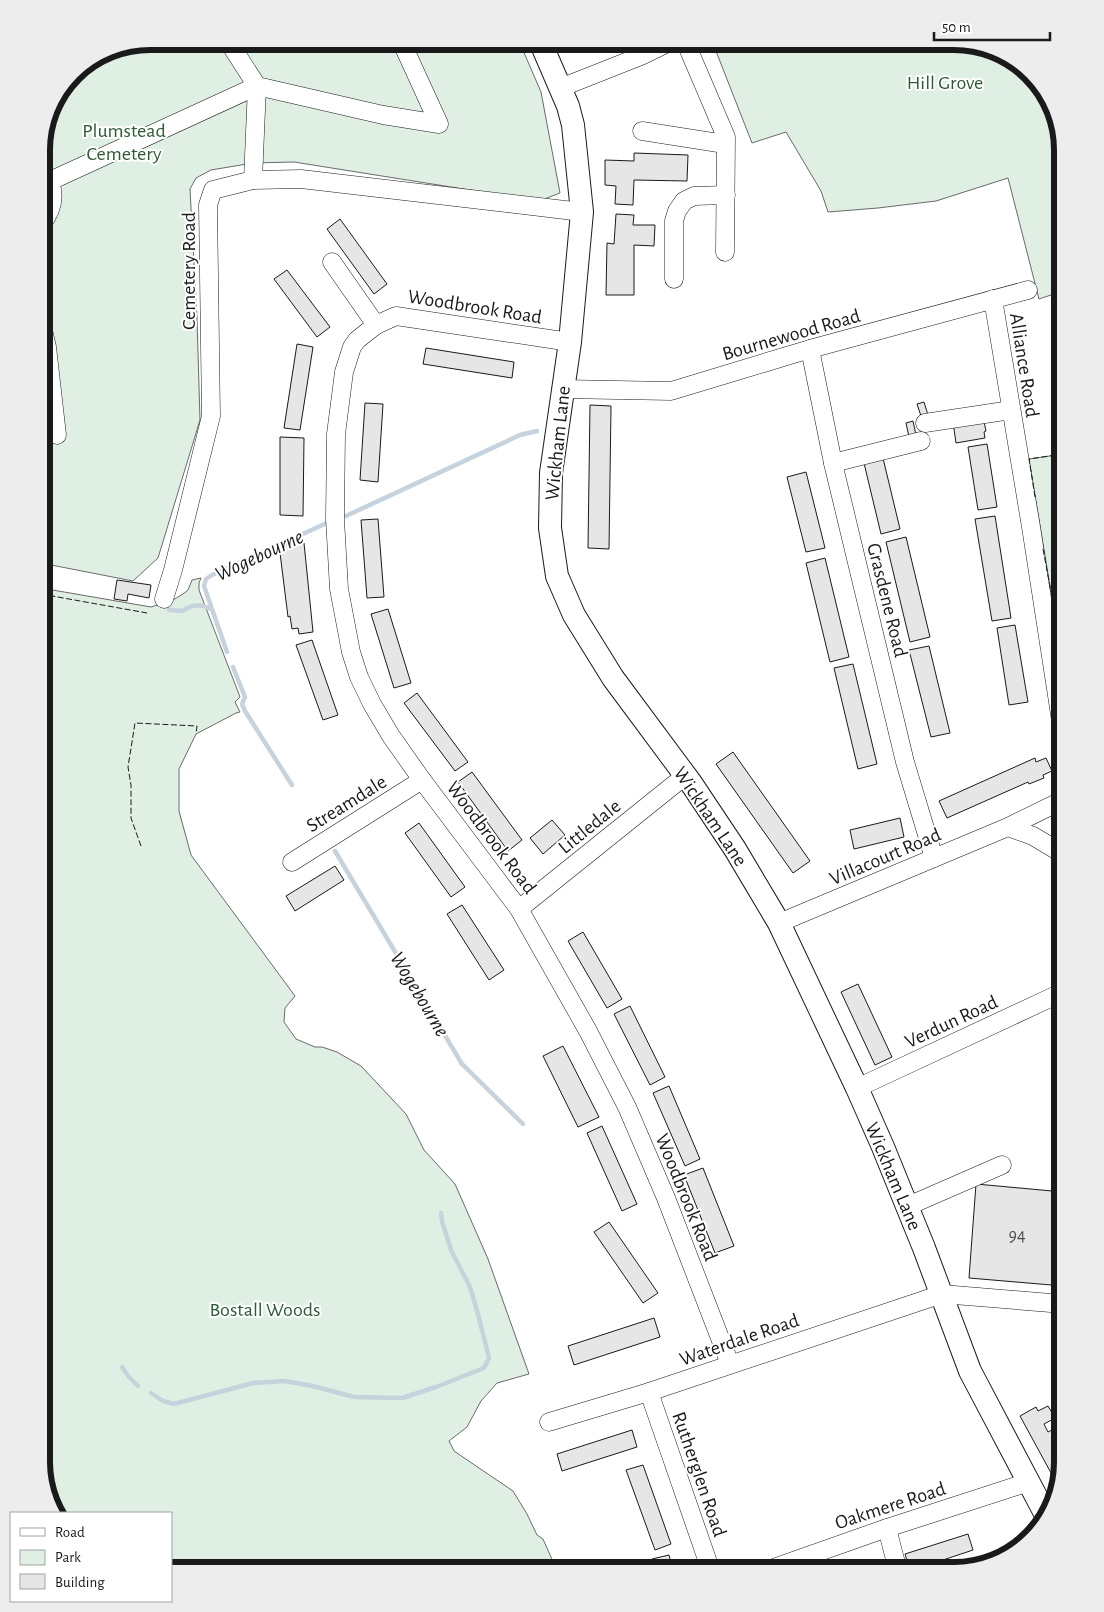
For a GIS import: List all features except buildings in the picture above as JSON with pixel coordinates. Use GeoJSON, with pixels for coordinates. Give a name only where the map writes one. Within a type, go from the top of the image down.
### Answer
{"type":"FeatureCollection","features":[{"type":"Feature","properties":{"kind":"main road","name":"Wickham Lane"},"geometry":{"type":"LineString","coordinates":[[544,50],[568,106],[573,125],[582,212],[570,342],[562,389],[549,502],[550,528],[557,576],[574,615],[613,678],[686,775],[735,849],[779,924],[857,1088],[908,1206],[970,1371],[1043,1508]]}},
{"type":"Feature","properties":{"kind":"street"},"geometry":{"type":"LineString","coordinates":[[234,50],[257,86],[253,180]]}},
{"type":"Feature","properties":{"kind":"street"},"geometry":{"type":"LineString","coordinates":[[50,173],[257,86],[383,115],[439,124],[405,50]]}},
{"type":"Feature","properties":{"kind":"street"},"geometry":{"type":"LineString","coordinates":[[560,88],[655,50]]}},
{"type":"Feature","properties":{"kind":"street"},"geometry":{"type":"LineString","coordinates":[[689,50],[726,137],[725,252]]}},
{"type":"Feature","properties":{"kind":"street"},"geometry":{"type":"LineString","coordinates":[[642,131],[725,144]]}},
{"type":"Feature","properties":{"kind":"street","name":"Cemetery Road"},"geometry":{"type":"LineString","coordinates":[[164,599],[173,570],[211,416],[208,204],[213,190],[253,180],[301,179],[582,212]]}},
{"type":"Feature","properties":{"kind":"street"},"geometry":{"type":"LineString","coordinates":[[50,185],[53,192],[53,204],[50,212]]}},
{"type":"Feature","properties":{"kind":"street"},"geometry":{"type":"LineString","coordinates":[[674,279],[674,222],[677,211],[684,201],[694,196],[726,195]]}},
{"type":"Feature","properties":{"kind":"street"},"geometry":{"type":"LineString","coordinates":[[332,262],[376,324]]}},
{"type":"Feature","properties":{"kind":"street","name":"Bournewood Road"},"geometry":{"type":"LineString","coordinates":[[562,389],[671,391],[810,349],[1028,290]]}},
{"type":"Feature","properties":{"kind":"street","name":"Alliance Road"},"geometry":{"type":"LineString","coordinates":[[993,299],[1054,676]]}},
{"type":"Feature","properties":{"kind":"street","name":"Woodbrook Road"},"geometry":{"type":"LineString","coordinates":[[570,342],[396,316],[376,324],[357,340],[352,347],[344,372],[336,434],[335,519],[339,589],[351,652],[359,677],[372,704],[391,736],[422,780],[520,909],[588,1031],[627,1107],[666,1198],[730,1364]]}},
{"type":"Feature","properties":{"kind":"street","name":"Grasdene Road"},"geometry":{"type":"LineString","coordinates":[[810,349],[833,463],[905,762],[934,858]]}},
{"type":"Feature","properties":{"kind":"street"},"geometry":{"type":"LineString","coordinates":[[50,373],[57,435]]}},
{"type":"Feature","properties":{"kind":"street"},"geometry":{"type":"LineString","coordinates":[[925,423],[1011,410]]}},
{"type":"Feature","properties":{"kind":"street"},"geometry":{"type":"LineString","coordinates":[[833,463],[921,441]]}},
{"type":"Feature","properties":{"kind":"street","name":"Littledale"},"geometry":{"type":"LineString","coordinates":[[520,909],[686,775]]}},
{"type":"Feature","properties":{"kind":"street","name":"Streamdale"},"geometry":{"type":"LineString","coordinates":[[292,862],[422,780]]}},
{"type":"Feature","properties":{"kind":"street","name":"Villacourt Road"},"geometry":{"type":"LineString","coordinates":[[779,924],[1008,827],[1054,804]]}},
{"type":"Feature","properties":{"kind":"street"},"geometry":{"type":"LineString","coordinates":[[1008,827],[1033,836],[1054,849]]}},
{"type":"Feature","properties":{"kind":"street","name":"Verdun Road"},"geometry":{"type":"LineString","coordinates":[[857,1088],[1054,996]]}},
{"type":"Feature","properties":{"kind":"street"},"geometry":{"type":"LineString","coordinates":[[908,1206],[1002,1165]]}},
{"type":"Feature","properties":{"kind":"street"},"geometry":{"type":"LineString","coordinates":[[942,1294],[1054,1303]]}},
{"type":"Feature","properties":{"kind":"street","name":"Waterdale Road"},"geometry":{"type":"LineString","coordinates":[[549,1422],[649,1392],[942,1294]]}},
{"type":"Feature","properties":{"kind":"street","name":"Rutherglen Road"},"geometry":{"type":"LineString","coordinates":[[649,1392],[708,1562]]}},
{"type":"Feature","properties":{"kind":"street","name":"Oakmere Road"},"geometry":{"type":"LineString","coordinates":[[790,1562],[886,1528],[1029,1482]]}},
{"type":"Feature","properties":{"kind":"street"},"geometry":{"type":"LineString","coordinates":[[886,1528],[895,1562]]}},
{"type":"Feature","properties":{"kind":"green space","name":"Plumstead Cemetery"},"geometry":{"type":"Polygon","coordinates":[[[523,50],[541,92],[560,193],[539,201],[294,162],[253,163],[211,170],[196,178],[190,189],[200,420],[158,558],[133,581],[50,565],[50,144],[53,124],[63,100],[71,89],[79,79],[100,63],[124,53],[137,51],[523,50]]]}},
{"type":"Feature","properties":{"kind":"green space","name":"Hill Grove"},"geometry":{"type":"Polygon","coordinates":[[[716,50],[960,50],[986,55],[998,60],[1020,75],[1029,84],[1041,100],[1051,124],[1054,150],[1054,294],[1039,299],[1008,178],[936,201],[828,212],[821,191],[786,132],[752,143],[716,50]]]}},
{"type":"Feature","properties":{"kind":"green space"},"geometry":{"type":"Polygon","coordinates":[[[1054,455],[1054,592],[1051,592],[1029,459],[1054,455]]]}},
{"type":"Feature","properties":{"kind":"green space","name":"Bostall Woods"},"geometry":{"type":"Polygon","coordinates":[[[201,578],[199,590],[240,697],[235,702],[240,712],[196,734],[179,769],[179,811],[191,855],[295,996],[285,1008],[284,1022],[296,1039],[315,1047],[322,1047],[337,1052],[361,1066],[406,1114],[424,1150],[455,1184],[488,1259],[529,1374],[497,1383],[481,1401],[467,1427],[449,1441],[454,1451],[513,1491],[537,1535],[543,1539],[553,1562],[172,1562],[172,1512],[63,1512],[53,1488],[50,1462],[50,590],[151,607],[173,600],[183,594],[188,590],[192,580],[201,578]]]}},
{"type":"Feature","properties":{"kind":"waterway","name":"Wogebourne"},"geometry":{"type":"LineString","coordinates":[[346,516],[520,435],[537,431]]}},
{"type":"Feature","properties":{"kind":"waterway","name":"Wogebourne"},"geometry":{"type":"LineString","coordinates":[[227,652],[204,586],[206,579],[327,523]]}},
{"type":"Feature","properties":{"kind":"waterway"},"geometry":{"type":"LineString","coordinates":[[169,610],[183,611],[189,607],[197,606],[211,609]]}},
{"type":"Feature","properties":{"kind":"waterway","name":"Wogebourne"},"geometry":{"type":"LineString","coordinates":[[233,667],[245,697],[242,704],[245,711],[292,785]]}},
{"type":"Feature","properties":{"kind":"waterway","name":"Wogebourne"},"geometry":{"type":"LineString","coordinates":[[335,851],[462,1064],[523,1124]]}},
{"type":"Feature","properties":{"kind":"waterway"},"geometry":{"type":"LineString","coordinates":[[151,1393],[163,1401],[174,1404],[253,1383],[284,1381],[313,1386],[354,1397],[402,1398],[484,1368],[489,1358],[478,1314],[470,1287],[451,1250],[441,1213]]}},
{"type":"Feature","properties":{"kind":"waterway"},"geometry":{"type":"LineString","coordinates":[[122,1367],[138,1386]]}},
{"type":"Feature","properties":{"kind":"fence"},"geometry":{"type":"LineString","coordinates":[[1035,497],[1029,459],[1054,455]]}},
{"type":"Feature","properties":{"kind":"fence"},"geometry":{"type":"LineString","coordinates":[[1043,549],[1051,592],[1054,592]]}},
{"type":"Feature","properties":{"kind":"fence"},"geometry":{"type":"LineString","coordinates":[[50,596],[147,613]]}},
{"type":"Feature","properties":{"kind":"fence"},"geometry":{"type":"LineString","coordinates":[[141,846],[131,818],[131,785],[128,767],[135,723],[197,726],[196,734]]}}]}
